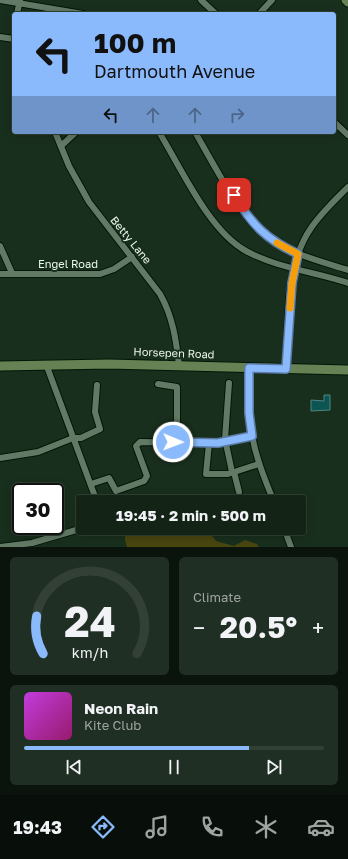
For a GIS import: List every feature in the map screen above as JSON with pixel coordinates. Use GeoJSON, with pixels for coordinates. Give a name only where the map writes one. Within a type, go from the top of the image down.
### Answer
{"type":"FeatureCollection","features":[{"type":"Feature","properties":{"kind":"street"},"geometry":{"type":"LineString","coordinates":[[0,0],[20,1],[72,12]]}},
{"type":"Feature","properties":{"kind":"street"},"geometry":{"type":"LineString","coordinates":[[201,0],[214,12]]}},
{"type":"Feature","properties":{"kind":"street"},"geometry":{"type":"LineString","coordinates":[[261,12],[272,0]]}},
{"type":"Feature","properties":{"kind":"street"},"geometry":{"type":"LineString","coordinates":[[17,12],[20,1]]}},
{"type":"Feature","properties":{"kind":"street"},"geometry":{"type":"LineString","coordinates":[[0,37],[12,39]]}},
{"type":"Feature","properties":{"kind":"street"},"geometry":{"type":"LineString","coordinates":[[336,124],[348,135]]}},
{"type":"Feature","properties":{"kind":"street","name":"Betty Lane"},"geometry":{"type":"LineString","coordinates":[[56,134],[82,191],[166,304],[174,329],[179,365]]}},
{"type":"Feature","properties":{"kind":"street"},"geometry":{"type":"LineString","coordinates":[[61,146],[74,134]]}},
{"type":"Feature","properties":{"kind":"street"},"geometry":{"type":"LineString","coordinates":[[160,134],[213,221],[226,237],[256,256],[348,283]]}},
{"type":"Feature","properties":{"kind":"street"},"geometry":{"type":"LineString","coordinates":[[196,134],[248,218],[266,236],[298,254],[348,270]]}},
{"type":"Feature","properties":{"kind":"street"},"geometry":{"type":"LineString","coordinates":[[286,369],[290,303],[298,254],[306,237],[317,220],[348,187]]}},
{"type":"Feature","properties":{"kind":"street"},"geometry":{"type":"LineString","coordinates":[[0,246],[12,272]]}},
{"type":"Feature","properties":{"kind":"street","name":"Engel Road"},"geometry":{"type":"LineString","coordinates":[[0,274],[12,272],[66,275],[100,274],[114,269],[132,257]]}},
{"type":"Feature","properties":{"kind":"street"},"geometry":{"type":"LineString","coordinates":[[46,364],[95,495]]}},
{"type":"Feature","properties":{"kind":"street","name":"Horsepen Road"},"geometry":{"type":"LineString","coordinates":[[0,366],[46,364],[179,365],[348,370]]}},
{"type":"Feature","properties":{"kind":"street"},"geometry":{"type":"LineString","coordinates":[[249,368],[249,413],[252,436],[259,464],[271,495]]}},
{"type":"Feature","properties":{"kind":"street"},"geometry":{"type":"LineString","coordinates":[[229,383],[226,442],[239,492]]}},
{"type":"Feature","properties":{"kind":"street"},"geometry":{"type":"LineString","coordinates":[[158,384],[177,387],[177,442]]}},
{"type":"Feature","properties":{"kind":"street"},"geometry":{"type":"LineString","coordinates":[[0,458],[38,452],[73,438],[81,438],[100,429],[95,412],[97,385]]}},
{"type":"Feature","properties":{"kind":"street"},"geometry":{"type":"LineString","coordinates":[[91,484],[109,478],[116,491],[144,481],[146,476],[136,446],[140,442],[209,443],[226,442],[252,436]]}},
{"type":"Feature","properties":{"kind":"street"},"geometry":{"type":"LineString","coordinates":[[209,443],[206,474],[225,474],[259,464]]}},
{"type":"Feature","properties":{"kind":"street"},"geometry":{"type":"LineString","coordinates":[[0,547],[32,543],[76,530]]}},
{"type":"Feature","properties":{"kind":"street"},"geometry":{"type":"LineString","coordinates":[[287,535],[291,547]]}},
{"type":"Feature","properties":{"kind":"shaded area"},"geometry":{"type":"Polygon","coordinates":[[[125,535],[211,535],[216,541],[234,546],[245,540],[257,544],[259,547],[127,547],[125,535]]]}},
{"type":"Feature","properties":{"kind":"water"},"geometry":{"type":"Polygon","coordinates":[[[324,395],[330,395],[330,410],[311,411],[311,400],[324,401],[324,395]]]}},
{"type":"Feature","properties":{"kind":"slow traffic"},"geometry":{"type":"LineString","coordinates":[[277,243],[298,254],[292,283],[290,308]]}},
{"type":"Feature","properties":{"kind":"route"},"geometry":{"type":"LineString","coordinates":[[173,442],[218,443],[252,436],[248,400],[249,368],[286,369],[292,283],[298,254],[261,232],[248,218],[234,195]]}}]}
